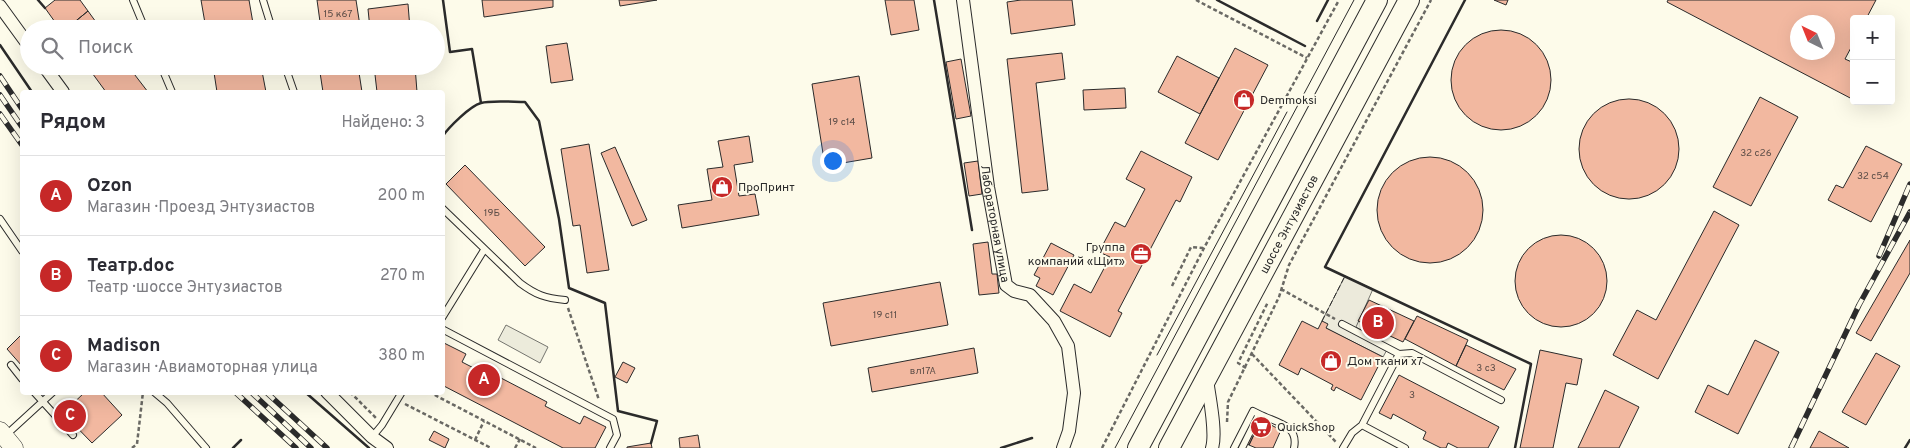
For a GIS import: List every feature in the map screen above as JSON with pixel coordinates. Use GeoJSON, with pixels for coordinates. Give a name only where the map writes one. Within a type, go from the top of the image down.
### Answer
{"type":"FeatureCollection","features":[{"type":"Feature","properties":{"kind":"main road"},"geometry":{"type":"LineString","coordinates":[[1138,448],[1377,0]]}},
{"type":"Feature","properties":{"kind":"main road","name":"шоссе Энтузиастов"},"geometry":{"type":"LineString","coordinates":[[1169,448],[1409,0]]}},
{"type":"Feature","properties":{"kind":"street","name":"Лабораторная улица"},"geometry":{"type":"LineString","coordinates":[[963,0],[988,187],[1006,285],[1014,291],[1030,296],[1054,321],[1068,346],[1074,393],[1068,431],[1063,448]]}},
{"type":"Feature","properties":{"kind":"street"},"geometry":{"type":"LineString","coordinates":[[0,6],[20,34]]}},
{"type":"Feature","properties":{"kind":"street"},"geometry":{"type":"LineString","coordinates":[[51,75],[62,90]]}},
{"type":"Feature","properties":{"kind":"street"},"geometry":{"type":"LineString","coordinates":[[1207,378],[1216,446]]}},
{"type":"Feature","properties":{"kind":"street"},"geometry":{"type":"LineString","coordinates":[[330,395],[372,437],[387,448]]}},
{"type":"Feature","properties":{"kind":"lane"},"geometry":{"type":"LineString","coordinates":[[133,0],[141,20]]}},
{"type":"Feature","properties":{"kind":"lane"},"geometry":{"type":"LineString","coordinates":[[263,0],[269,20]]}},
{"type":"Feature","properties":{"kind":"lane"},"geometry":{"type":"LineString","coordinates":[[165,75],[171,90]]}},
{"type":"Feature","properties":{"kind":"lane"},"geometry":{"type":"LineString","coordinates":[[288,75],[293,90]]}},
{"type":"Feature","properties":{"kind":"lane"},"geometry":{"type":"LineString","coordinates":[[445,211],[484,250],[532,292],[546,298],[565,300]]}},
{"type":"Feature","properties":{"kind":"lane"},"geometry":{"type":"LineString","coordinates":[[0,219],[20,248]]}},
{"type":"Feature","properties":{"kind":"lane"},"geometry":{"type":"LineString","coordinates":[[445,313],[484,250]]}},
{"type":"Feature","properties":{"kind":"lane"},"geometry":{"type":"LineString","coordinates":[[1342,324],[1399,354],[1412,353],[1501,400]]}},
{"type":"Feature","properties":{"kind":"lane"},"geometry":{"type":"LineString","coordinates":[[445,331],[613,419],[617,435],[610,448]]}},
{"type":"Feature","properties":{"kind":"lane"},"geometry":{"type":"LineString","coordinates":[[1343,448],[1352,432],[1362,425],[1399,354]]}},
{"type":"Feature","properties":{"kind":"lane"},"geometry":{"type":"LineString","coordinates":[[11,366],[20,377]]}},
{"type":"Feature","properties":{"kind":"lane"},"geometry":{"type":"LineString","coordinates":[[36,395],[73,435]]}},
{"type":"Feature","properties":{"kind":"lane"},"geometry":{"type":"LineString","coordinates":[[5,440],[50,395]]}},
{"type":"Feature","properties":{"kind":"lane"},"geometry":{"type":"LineString","coordinates":[[158,395],[206,448]]}},
{"type":"Feature","properties":{"kind":"lane"},"geometry":{"type":"LineString","coordinates":[[372,437],[382,425],[400,395]]}},
{"type":"Feature","properties":{"kind":"lane"},"geometry":{"type":"LineString","coordinates":[[1234,448],[1253,411],[1292,430],[1296,438],[1294,448]]}},
{"type":"Feature","properties":{"kind":"lane"},"geometry":{"type":"LineString","coordinates":[[1242,448],[1259,414]]}},
{"type":"Feature","properties":{"kind":"lane"},"geometry":{"type":"LineString","coordinates":[[1362,425],[1405,448]]}},
{"type":"Feature","properties":{"kind":"path"},"geometry":{"type":"LineString","coordinates":[[1196,0],[1307,58]]}},
{"type":"Feature","properties":{"kind":"path"},"geometry":{"type":"LineString","coordinates":[[1102,448],[1204,248],[1339,0]]}},
{"type":"Feature","properties":{"kind":"path"},"geometry":{"type":"LineString","coordinates":[[1228,402],[1279,297],[1289,265],[1431,0]]}},
{"type":"Feature","properties":{"kind":"path"},"geometry":{"type":"LineString","coordinates":[[1172,286],[1191,247],[1204,248]]}},
{"type":"Feature","properties":{"kind":"path"},"geometry":{"type":"LineString","coordinates":[[1282,289],[1342,324]]}},
{"type":"Feature","properties":{"kind":"path"},"geometry":{"type":"LineString","coordinates":[[1246,368],[1238,363],[1271,296],[1279,297]]}},
{"type":"Feature","properties":{"kind":"path"},"geometry":{"type":"LineString","coordinates":[[565,300],[603,414]]}},
{"type":"Feature","properties":{"kind":"path"},"geometry":{"type":"LineString","coordinates":[[1252,354],[1343,448]]}},
{"type":"Feature","properties":{"kind":"path"},"geometry":{"type":"LineString","coordinates":[[136,448],[143,395]]}},
{"type":"Feature","properties":{"kind":"path"},"geometry":{"type":"LineString","coordinates":[[353,395],[382,425]]}},
{"type":"Feature","properties":{"kind":"path"},"geometry":{"type":"LineString","coordinates":[[435,395],[536,448]]}},
{"type":"Feature","properties":{"kind":"path"},"geometry":{"type":"LineString","coordinates":[[398,400],[491,448]]}},
{"type":"Feature","properties":{"kind":"path"},"geometry":{"type":"LineString","coordinates":[[475,440],[484,421]]}},
{"type":"Feature","properties":{"kind":"path"},"geometry":{"type":"LineString","coordinates":[[515,448],[520,440]]}},
{"type":"Feature","properties":{"kind":"path"},"geometry":{"type":"LineString","coordinates":[[132,448],[136,444]]}},
{"type":"Feature","properties":{"kind":"shaded area"},"geometry":{"type":"Polygon","coordinates":[[[1345,276],[1373,289],[1356,327],[1389,346],[1383,357],[1326,328],[1322,321],[1345,276]]]}},
{"type":"Feature","properties":{"kind":"shaded area"},"geometry":{"type":"Polygon","coordinates":[[[506,325],[548,347],[540,363],[498,340],[506,325]]]}},
{"type":"Feature","properties":{"kind":"building"},"geometry":{"type":"Polygon","coordinates":[[[55,0],[80,0],[88,11],[77,20],[54,20],[45,8],[55,0]]]}},
{"type":"Feature","properties":{"kind":"building"},"geometry":{"type":"Polygon","coordinates":[[[201,0],[249,0],[252,20],[204,20],[201,0]]]}},
{"type":"Feature","properties":{"kind":"building"},"geometry":{"type":"Polygon","coordinates":[[[317,0],[356,0],[359,20],[320,20],[317,0]]]}},
{"type":"Feature","properties":{"kind":"building"},"geometry":{"type":"Polygon","coordinates":[[[482,0],[553,0],[553,7],[484,17],[482,0]]]}},
{"type":"Feature","properties":{"kind":"building"},"geometry":{"type":"Polygon","coordinates":[[[619,0],[657,0],[620,6],[619,0]]]}},
{"type":"Feature","properties":{"kind":"building"},"geometry":{"type":"Polygon","coordinates":[[[885,0],[914,0],[919,30],[891,35],[885,0]]]}},
{"type":"Feature","properties":{"kind":"building"},"geometry":{"type":"Polygon","coordinates":[[[1021,0],[1072,0],[1075,25],[1011,34],[1007,2],[1021,0]]]}},
{"type":"Feature","properties":{"kind":"building"},"geometry":{"type":"Polygon","coordinates":[[[1494,0],[1508,0],[1506,5],[1494,0]]]}},
{"type":"Feature","properties":{"kind":"building"},"geometry":{"type":"Polygon","coordinates":[[[1668,0],[1876,0],[1868,15],[1850,15],[1850,50],[1845,59],[1850,61],[1850,98],[1667,2],[1668,0]]]}},
{"type":"Feature","properties":{"kind":"building"},"geometry":{"type":"Polygon","coordinates":[[[408,4],[409,20],[369,20],[368,9],[408,4]]]}},
{"type":"Feature","properties":{"kind":"building"},"geometry":{"type":"Polygon","coordinates":[[[88,11],[94,20],[77,20],[88,11]]]}},
{"type":"Feature","properties":{"kind":"building"},"geometry":{"type":"Polygon","coordinates":[[[1501,30],[1520,34],[1537,44],[1547,61],[1551,80],[1547,99],[1537,116],[1520,126],[1501,130],[1482,126],[1465,116],[1455,99],[1451,80],[1455,61],[1465,44],[1482,34],[1501,30]]]}},
{"type":"Feature","properties":{"kind":"building"},"geometry":{"type":"Polygon","coordinates":[[[567,43],[573,80],[551,83],[546,46],[567,43]]]}},
{"type":"Feature","properties":{"kind":"building"},"geometry":{"type":"Polygon","coordinates":[[[1235,48],[1268,65],[1218,160],[1185,143],[1235,48]]]}},
{"type":"Feature","properties":{"kind":"building"},"geometry":{"type":"Polygon","coordinates":[[[1062,53],[1065,79],[1036,83],[1048,190],[1022,193],[1007,59],[1062,53]]]}},
{"type":"Feature","properties":{"kind":"building"},"geometry":{"type":"Polygon","coordinates":[[[1177,56],[1219,78],[1200,114],[1158,92],[1177,56]]]}},
{"type":"Feature","properties":{"kind":"building"},"geometry":{"type":"Polygon","coordinates":[[[961,59],[971,116],[956,119],[946,62],[961,59]]]}},
{"type":"Feature","properties":{"kind":"building"},"geometry":{"type":"Polygon","coordinates":[[[94,75],[135,75],[146,90],[105,90],[94,75]]]}},
{"type":"Feature","properties":{"kind":"building"},"geometry":{"type":"Polygon","coordinates":[[[214,75],[263,75],[266,90],[217,90],[214,75]]]}},
{"type":"Feature","properties":{"kind":"building"},"geometry":{"type":"Polygon","coordinates":[[[320,75],[359,75],[362,90],[323,90],[320,75]]]}},
{"type":"Feature","properties":{"kind":"building"},"geometry":{"type":"Polygon","coordinates":[[[375,75],[416,75],[417,90],[377,90],[375,75]]]}},
{"type":"Feature","properties":{"kind":"building"},"geometry":{"type":"Polygon","coordinates":[[[859,76],[872,158],[825,166],[812,84],[859,76]]]}},
{"type":"Feature","properties":{"kind":"building"},"geometry":{"type":"Polygon","coordinates":[[[1125,88],[1126,108],[1084,110],[1083,90],[1125,88]]]}},
{"type":"Feature","properties":{"kind":"building"},"geometry":{"type":"Polygon","coordinates":[[[1760,97],[1798,117],[1751,206],[1713,187],[1760,97]]]}},
{"type":"Feature","properties":{"kind":"building"},"geometry":{"type":"Polygon","coordinates":[[[1629,99],[1648,103],[1664,114],[1675,130],[1679,149],[1675,168],[1664,184],[1648,195],[1629,199],[1610,195],[1594,184],[1583,168],[1579,149],[1583,130],[1594,114],[1610,103],[1629,99]]]}},
{"type":"Feature","properties":{"kind":"building"},"geometry":{"type":"Polygon","coordinates":[[[749,136],[753,162],[734,165],[739,196],[755,194],[759,215],[682,228],[678,205],[712,200],[707,169],[723,167],[718,141],[749,136]]]}},
{"type":"Feature","properties":{"kind":"building"},"geometry":{"type":"Polygon","coordinates":[[[589,144],[609,270],[587,273],[580,225],[573,226],[561,149],[589,144]]]}},
{"type":"Feature","properties":{"kind":"building"},"geometry":{"type":"Polygon","coordinates":[[[1866,146],[1902,164],[1871,222],[1828,200],[1836,185],[1843,188],[1866,146]]]}},
{"type":"Feature","properties":{"kind":"building"},"geometry":{"type":"Polygon","coordinates":[[[615,147],[647,220],[632,226],[601,153],[615,147]]]}},
{"type":"Feature","properties":{"kind":"building"},"geometry":{"type":"Polygon","coordinates":[[[1141,151],[1192,177],[1180,202],[1176,200],[1118,311],[1122,313],[1110,337],[1060,311],[1074,284],[1091,293],[1110,257],[1099,252],[1115,222],[1125,227],[1145,189],[1126,179],[1141,151]]]}},
{"type":"Feature","properties":{"kind":"building"},"geometry":{"type":"Polygon","coordinates":[[[1430,157],[1450,161],[1467,173],[1479,190],[1483,210],[1479,230],[1467,247],[1450,259],[1430,263],[1410,259],[1393,247],[1381,230],[1377,210],[1381,190],[1393,173],[1410,161],[1430,157]]]}},
{"type":"Feature","properties":{"kind":"building"},"geometry":{"type":"Polygon","coordinates":[[[978,161],[982,194],[969,196],[964,163],[978,161]]]}},
{"type":"Feature","properties":{"kind":"building"},"geometry":{"type":"Polygon","coordinates":[[[465,165],[545,247],[525,266],[446,184],[465,165]]]}},
{"type":"Feature","properties":{"kind":"building"},"geometry":{"type":"Polygon","coordinates":[[[1714,211],[1739,225],[1658,379],[1613,355],[1637,310],[1656,320],[1714,211]]]}},
{"type":"Feature","properties":{"kind":"building"},"geometry":{"type":"Polygon","coordinates":[[[1561,235],[1578,239],[1593,249],[1603,264],[1607,281],[1603,298],[1593,313],[1578,323],[1561,327],[1544,323],[1529,313],[1519,298],[1515,281],[1519,264],[1529,249],[1544,239],[1561,235]]]}},
{"type":"Feature","properties":{"kind":"building"},"geometry":{"type":"Polygon","coordinates":[[[1910,240],[1910,273],[1871,341],[1856,333],[1910,240]]]}},
{"type":"Feature","properties":{"kind":"building"},"geometry":{"type":"Polygon","coordinates":[[[988,242],[992,274],[997,274],[999,293],[979,295],[973,244],[988,242]]]}},
{"type":"Feature","properties":{"kind":"building"},"geometry":{"type":"Polygon","coordinates":[[[1051,243],[1074,255],[1053,295],[1036,286],[1040,278],[1034,275],[1051,243]]]}},
{"type":"Feature","properties":{"kind":"building"},"geometry":{"type":"Polygon","coordinates":[[[940,282],[948,325],[831,346],[823,303],[940,282]]]}},
{"type":"Feature","properties":{"kind":"building"},"geometry":{"type":"Polygon","coordinates":[[[1369,300],[1414,321],[1403,342],[1358,321],[1369,300]]]}},
{"type":"Feature","properties":{"kind":"building"},"geometry":{"type":"Polygon","coordinates":[[[1417,316],[1468,340],[1456,366],[1405,339],[1417,316]]]}},
{"type":"Feature","properties":{"kind":"building","name":"Дом ткани x7"},"geometry":{"type":"Polygon","coordinates":[[[1302,321],[1318,329],[1322,321],[1328,324],[1326,328],[1383,357],[1361,400],[1336,387],[1334,391],[1331,389],[1333,385],[1301,368],[1298,375],[1279,365],[1302,321]]]}},
{"type":"Feature","properties":{"kind":"building"},"geometry":{"type":"Polygon","coordinates":[[[20,336],[20,364],[7,349],[20,336]]]}},
{"type":"Feature","properties":{"kind":"building"},"geometry":{"type":"Polygon","coordinates":[[[1755,340],[1779,352],[1738,434],[1695,412],[1708,385],[1728,395],[1755,340]]]}},
{"type":"Feature","properties":{"kind":"building"},"geometry":{"type":"Polygon","coordinates":[[[445,344],[466,354],[462,362],[499,381],[501,378],[547,402],[545,406],[580,424],[584,416],[606,427],[595,448],[563,448],[445,387],[445,344]]]}},
{"type":"Feature","properties":{"kind":"building"},"geometry":{"type":"Polygon","coordinates":[[[1466,345],[1516,369],[1504,390],[1456,366],[1466,345]]]}},
{"type":"Feature","properties":{"kind":"building"},"geometry":{"type":"Polygon","coordinates":[[[974,348],[978,373],[872,392],[868,368],[974,348]]]}},
{"type":"Feature","properties":{"kind":"building"},"geometry":{"type":"Polygon","coordinates":[[[1540,350],[1582,359],[1577,385],[1566,383],[1553,448],[1520,448],[1540,350]]]}},
{"type":"Feature","properties":{"kind":"building"},"geometry":{"type":"Polygon","coordinates":[[[1876,353],[1900,366],[1866,425],[1842,412],[1876,353]]]}},
{"type":"Feature","properties":{"kind":"building"},"geometry":{"type":"Polygon","coordinates":[[[623,362],[635,368],[627,383],[615,377],[623,362]]]}},
{"type":"Feature","properties":{"kind":"building"},"geometry":{"type":"Polygon","coordinates":[[[1399,375],[1499,427],[1488,448],[1458,448],[1448,443],[1446,448],[1441,448],[1423,439],[1426,432],[1393,414],[1391,419],[1379,413],[1399,375]]]}},
{"type":"Feature","properties":{"kind":"building"},"geometry":{"type":"Polygon","coordinates":[[[1605,390],[1639,407],[1619,448],[1578,448],[1605,390]]]}},
{"type":"Feature","properties":{"kind":"building"},"geometry":{"type":"Polygon","coordinates":[[[82,395],[104,395],[122,415],[92,443],[63,413],[82,395]]]}},
{"type":"Feature","properties":{"kind":"building"},"geometry":{"type":"Polygon","coordinates":[[[1249,414],[1261,420],[1249,445],[1238,439],[1249,414]]]}},
{"type":"Feature","properties":{"kind":"building"},"geometry":{"type":"Polygon","coordinates":[[[1261,420],[1281,430],[1273,448],[1256,448],[1249,445],[1261,420]]]}},
{"type":"Feature","properties":{"kind":"building"},"geometry":{"type":"Polygon","coordinates":[[[434,431],[449,439],[445,448],[429,440],[434,431]]]}},
{"type":"Feature","properties":{"kind":"building"},"geometry":{"type":"Polygon","coordinates":[[[1819,431],[1849,448],[1810,448],[1819,431]]]}},
{"type":"Feature","properties":{"kind":"building"},"geometry":{"type":"Polygon","coordinates":[[[698,435],[700,448],[680,448],[679,438],[698,435]]]}},
{"type":"Feature","properties":{"kind":"building"},"geometry":{"type":"Polygon","coordinates":[[[651,443],[652,448],[627,448],[627,447],[651,443]]]}},
{"type":"Feature","properties":{"kind":"tram line"},"geometry":{"type":"LineString","coordinates":[[1115,448],[1354,0]]}},
{"type":"Feature","properties":{"kind":"tram line"},"geometry":{"type":"LineString","coordinates":[[1157,355],[1287,112]]}},
{"type":"Feature","properties":{"kind":"railway"},"geometry":{"type":"LineString","coordinates":[[0,76],[20,106]]}},
{"type":"Feature","properties":{"kind":"railway"},"geometry":{"type":"LineString","coordinates":[[0,95],[20,124]]}},
{"type":"Feature","properties":{"kind":"railway"},"geometry":{"type":"LineString","coordinates":[[0,114],[20,142]]}},
{"type":"Feature","properties":{"kind":"railway"},"geometry":{"type":"LineString","coordinates":[[1879,256],[1910,184]]}},
{"type":"Feature","properties":{"kind":"railway"},"geometry":{"type":"LineString","coordinates":[[1791,448],[1859,305],[1910,212]]}},
{"type":"Feature","properties":{"kind":"railway"},"geometry":{"type":"LineString","coordinates":[[238,395],[296,448]]}},
{"type":"Feature","properties":{"kind":"railway"},"geometry":{"type":"LineString","coordinates":[[254,395],[311,448]]}},
{"type":"Feature","properties":{"kind":"railway"},"geometry":{"type":"LineString","coordinates":[[269,395],[327,448]]}},
{"type":"Feature","properties":{"kind":"fence"},"geometry":{"type":"LineString","coordinates":[[1322,321],[1345,276]]}},
{"type":"Feature","properties":{"kind":"wall"},"geometry":{"type":"LineString","coordinates":[[38,0],[45,8]]}},
{"type":"Feature","properties":{"kind":"wall"},"geometry":{"type":"LineString","coordinates":[[443,0],[450,52],[472,49],[481,103]]}},
{"type":"Feature","properties":{"kind":"wall"},"geometry":{"type":"LineString","coordinates":[[934,0],[972,230]]}},
{"type":"Feature","properties":{"kind":"wall"},"geometry":{"type":"LineString","coordinates":[[1217,0],[1305,46]]}},
{"type":"Feature","properties":{"kind":"wall"},"geometry":{"type":"LineString","coordinates":[[1317,21],[1328,0]]}},
{"type":"Feature","properties":{"kind":"wall"},"geometry":{"type":"LineString","coordinates":[[1465,0],[1325,267],[1531,364],[1515,448]]}},
{"type":"Feature","properties":{"kind":"wall"},"geometry":{"type":"LineString","coordinates":[[0,45],[20,74]]}},
{"type":"Feature","properties":{"kind":"wall"},"geometry":{"type":"LineString","coordinates":[[20,75],[31,90]]}},
{"type":"Feature","properties":{"kind":"wall"},"geometry":{"type":"LineString","coordinates":[[445,134],[466,112],[476,105],[485,102],[525,102],[539,121],[559,219],[569,288],[605,303],[618,411],[657,421],[651,443]]}},
{"type":"Feature","properties":{"kind":"wall"},"geometry":{"type":"LineString","coordinates":[[308,395],[369,448]]}},
{"type":"Feature","properties":{"kind":"wall"},"geometry":{"type":"LineString","coordinates":[[1001,448],[1032,438]]}},
{"type":"Feature","properties":{"kind":"wall"},"geometry":{"type":"LineString","coordinates":[[233,448],[241,440]]}},
{"type":"Feature","properties":{"kind":"wall"},"geometry":{"type":"LineString","coordinates":[[1905,448],[1910,440]]}},
{"type":"Feature","properties":{"kind":"place","name":"Demmoksi"},"geometry":{"type":"Point","coordinates":[1244,100]}},
{"type":"Feature","properties":{"kind":"place","name":"ПроПринт"},"geometry":{"type":"Point","coordinates":[722,187]}},
{"type":"Feature","properties":{"kind":"place","name":"Группа компаний «Щит»"},"geometry":{"type":"Point","coordinates":[1141,254]}},
{"type":"Feature","properties":{"kind":"place","name":"Театр.doc"},"geometry":{"type":"Point","coordinates":[1378,323]}},
{"type":"Feature","properties":{"kind":"place","name":"Дом ткани x7"},"geometry":{"type":"Point","coordinates":[1331,361]}},
{"type":"Feature","properties":{"kind":"place","name":"Ozon"},"geometry":{"type":"Point","coordinates":[484,380]}},
{"type":"Feature","properties":{"kind":"place","name":"Madison"},"geometry":{"type":"Point","coordinates":[70,416]}},
{"type":"Feature","properties":{"kind":"place","name":"QuickShop"},"geometry":{"type":"Point","coordinates":[1261,427]}}]}
